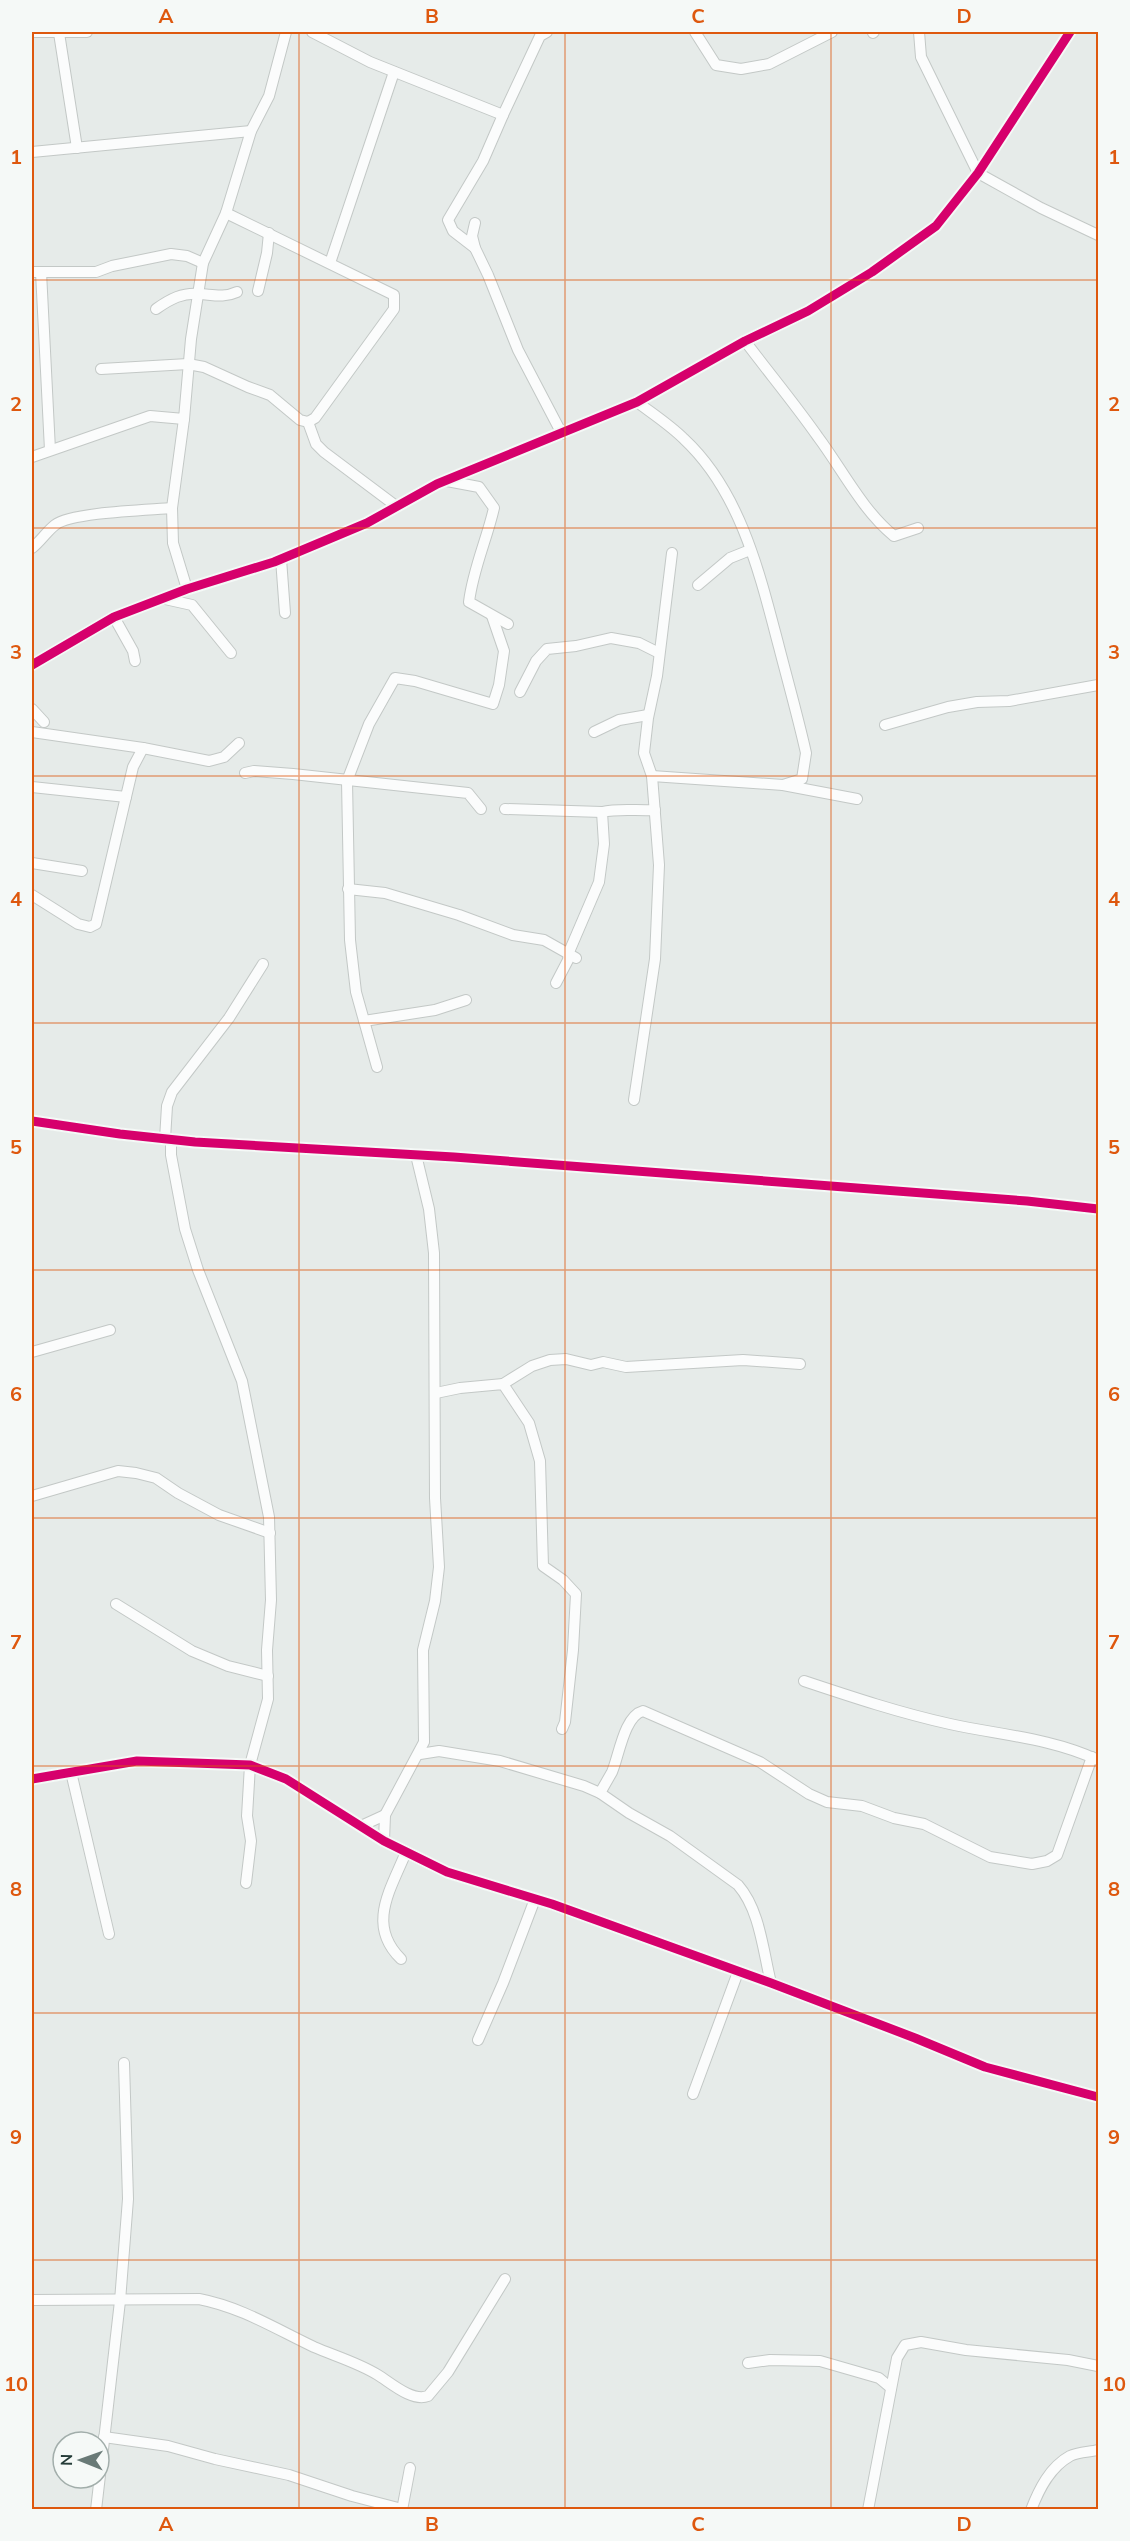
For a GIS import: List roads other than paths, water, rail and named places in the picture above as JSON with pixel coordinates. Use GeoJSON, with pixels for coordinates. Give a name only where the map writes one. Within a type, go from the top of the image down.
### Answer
{"type":"FeatureCollection","features":[{"type":"Feature","properties":{"kind":"street"},"geometry":{"type":"LineString","coordinates":[[32,32],[85,32]]}},
{"type":"Feature","properties":{"kind":"street"},"geometry":{"type":"LineString","coordinates":[[187,589],[173,543],[172,508],[184,419],[188,364],[203,263],[226,213],[251,131],[269,96],[286,32]]}},
{"type":"Feature","properties":{"kind":"street"},"geometry":{"type":"LineString","coordinates":[[312,32],[394,72],[503,115]]}},
{"type":"Feature","properties":{"kind":"street"},"geometry":{"type":"LineString","coordinates":[[475,248],[453,231],[448,220],[483,161],[540,36],[547,32]]}},
{"type":"Feature","properties":{"kind":"street"},"geometry":{"type":"LineString","coordinates":[[695,32],[716,65],[741,69],[770,64],[832,32]]}},
{"type":"Feature","properties":{"kind":"street"},"geometry":{"type":"LineString","coordinates":[[919,32],[921,57],[978,173],[1098,236]]}},
{"type":"Feature","properties":{"kind":"street"},"geometry":{"type":"LineString","coordinates":[[32,665],[114,617],[187,589],[281,559],[368,523],[396,506],[447,481],[637,402],[745,341],[808,311],[872,272],[936,226],[978,173],[1070,32]]}},
{"type":"Feature","properties":{"kind":"street"},"geometry":{"type":"LineString","coordinates":[[58,33],[77,148]]}},
{"type":"Feature","properties":{"kind":"street"},"geometry":{"type":"LineString","coordinates":[[330,262],[394,72]]}},
{"type":"Feature","properties":{"kind":"street"},"geometry":{"type":"LineString","coordinates":[[32,152],[251,131]]}},
{"type":"Feature","properties":{"kind":"street"},"geometry":{"type":"LineString","coordinates":[[226,213],[394,295],[395,304],[319,413],[308,422]]}},
{"type":"Feature","properties":{"kind":"street"},"geometry":{"type":"LineString","coordinates":[[475,224],[472,236],[475,248],[518,350],[562,434]]}},
{"type":"Feature","properties":{"kind":"street"},"geometry":{"type":"LineString","coordinates":[[258,291],[269,233]]}},
{"type":"Feature","properties":{"kind":"street"},"geometry":{"type":"LineString","coordinates":[[50,450],[36,272],[96,273],[112,266],[171,254],[187,256],[203,263]]}},
{"type":"Feature","properties":{"kind":"street"},"geometry":{"type":"LineString","coordinates":[[156,309],[173,297],[198,293],[226,297],[237,292]]}},
{"type":"Feature","properties":{"kind":"street"},"geometry":{"type":"LineString","coordinates":[[745,341],[818,436],[852,488],[886,529],[894,536],[918,528]]}},
{"type":"Feature","properties":{"kind":"street"},"geometry":{"type":"LineString","coordinates":[[101,369],[188,364],[213,370],[270,395],[300,420],[308,422]]}},
{"type":"Feature","properties":{"kind":"street"},"geometry":{"type":"LineString","coordinates":[[637,402],[684,439],[710,469],[733,507],[750,550],[766,594],[806,753],[802,779],[783,785]]}},
{"type":"Feature","properties":{"kind":"street"},"geometry":{"type":"LineString","coordinates":[[32,457],[150,416],[184,419]]}},
{"type":"Feature","properties":{"kind":"street"},"geometry":{"type":"LineString","coordinates":[[308,422],[316,444],[324,452],[396,506]]}},
{"type":"Feature","properties":{"kind":"street"},"geometry":{"type":"LineString","coordinates":[[447,481],[479,487],[494,508],[472,582],[469,602],[508,624]]}},
{"type":"Feature","properties":{"kind":"street"},"geometry":{"type":"LineString","coordinates":[[32,548],[56,524],[66,521],[136,508],[172,508]]}},
{"type":"Feature","properties":{"kind":"street"},"geometry":{"type":"LineString","coordinates":[[698,585],[723,563],[750,550]]}},
{"type":"Feature","properties":{"kind":"street"},"geometry":{"type":"LineString","coordinates":[[634,1100],[655,959],[659,866],[652,776],[644,753],[648,715],[657,675],[672,553]]}},
{"type":"Feature","properties":{"kind":"street"},"geometry":{"type":"LineString","coordinates":[[281,559],[285,613]]}},
{"type":"Feature","properties":{"kind":"street"},"geometry":{"type":"LineString","coordinates":[[165,599],[192,605],[231,653]]}},
{"type":"Feature","properties":{"kind":"street"},"geometry":{"type":"LineString","coordinates":[[377,1067],[356,992],[350,940],[347,781],[369,724],[395,678],[415,681],[493,704],[499,685],[504,651],[492,616]]}},
{"type":"Feature","properties":{"kind":"street"},"geometry":{"type":"LineString","coordinates":[[114,617],[133,651],[135,661]]}},
{"type":"Feature","properties":{"kind":"street"},"geometry":{"type":"LineString","coordinates":[[520,692],[536,661],[547,649],[576,646],[611,638],[639,643],[659,653]]}},
{"type":"Feature","properties":{"kind":"street"},"geometry":{"type":"LineString","coordinates":[[885,725],[958,705],[1009,701],[1098,686]]}},
{"type":"Feature","properties":{"kind":"street"},"geometry":{"type":"LineString","coordinates":[[32,709],[44,722]]}},
{"type":"Feature","properties":{"kind":"street"},"geometry":{"type":"LineString","coordinates":[[594,732],[619,720],[648,715]]}},
{"type":"Feature","properties":{"kind":"street"},"geometry":{"type":"LineString","coordinates":[[32,732],[143,748],[209,761],[224,757],[239,743]]}},
{"type":"Feature","properties":{"kind":"street"},"geometry":{"type":"LineString","coordinates":[[32,895],[78,924],[86,927],[96,924],[132,768],[143,748]]}},
{"type":"Feature","properties":{"kind":"street"},"geometry":{"type":"LineString","coordinates":[[245,772],[254,771],[468,794],[481,809]]}},
{"type":"Feature","properties":{"kind":"street"},"geometry":{"type":"LineString","coordinates":[[652,776],[783,785],[857,799]]}},
{"type":"Feature","properties":{"kind":"street"},"geometry":{"type":"LineString","coordinates":[[32,788],[126,797]]}},
{"type":"Feature","properties":{"kind":"street"},"geometry":{"type":"LineString","coordinates":[[506,809],[602,812],[616,809],[632,812],[655,810]]}},
{"type":"Feature","properties":{"kind":"street"},"geometry":{"type":"LineString","coordinates":[[556,983],[573,955],[599,882],[604,844],[602,812]]}},
{"type":"Feature","properties":{"kind":"street"},"geometry":{"type":"LineString","coordinates":[[32,863],[82,871]]}},
{"type":"Feature","properties":{"kind":"street"},"geometry":{"type":"LineString","coordinates":[[348,889],[396,896],[513,934],[544,940],[573,955]]}},
{"type":"Feature","properties":{"kind":"street"},"geometry":{"type":"LineString","coordinates":[[246,1883],[251,1841],[247,1815],[250,1765],[265,1713],[268,1677],[267,1650],[271,1600],[269,1517],[242,1381],[198,1270],[185,1229],[168,1139],[167,1106],[171,1092],[229,1018],[262,964]]}},
{"type":"Feature","properties":{"kind":"street"},"geometry":{"type":"LineString","coordinates":[[364,1021],[435,1010],[466,1000]]}},
{"type":"Feature","properties":{"kind":"street"},"geometry":{"type":"LineString","coordinates":[[32,1121],[168,1139],[416,1155],[1027,1201],[1098,1209]]}},
{"type":"Feature","properties":{"kind":"street"},"geometry":{"type":"LineString","coordinates":[[384,1841],[385,1815],[402,1781],[420,1754],[424,1740],[423,1650],[435,1601],[439,1567],[435,1498],[434,1252],[429,1209],[416,1155]]}},
{"type":"Feature","properties":{"kind":"street"},"geometry":{"type":"LineString","coordinates":[[32,1352],[110,1330]]}},
{"type":"Feature","properties":{"kind":"street"},"geometry":{"type":"LineString","coordinates":[[436,1393],[459,1388],[503,1384],[532,1366],[550,1360],[566,1359],[591,1365],[603,1362],[626,1367],[743,1360],[800,1364]]}},
{"type":"Feature","properties":{"kind":"street"},"geometry":{"type":"LineString","coordinates":[[503,1384],[510,1391],[529,1423],[540,1461],[543,1566],[563,1580],[576,1594],[573,1650],[565,1722],[562,1728]]}},
{"type":"Feature","properties":{"kind":"street"},"geometry":{"type":"LineString","coordinates":[[32,1496],[118,1471],[135,1473],[156,1478],[219,1515],[270,1533]]}},
{"type":"Feature","properties":{"kind":"street"},"geometry":{"type":"LineString","coordinates":[[116,1604],[192,1652],[228,1666],[268,1677]]}},
{"type":"Feature","properties":{"kind":"street"},"geometry":{"type":"LineString","coordinates":[[600,1793],[612,1771],[629,1724],[636,1714],[643,1711],[760,1762],[809,1794],[827,1802],[862,1806],[894,1818],[924,1824],[990,1857],[1032,1863],[1047,1861],[1057,1855],[1095,1759],[1057,1744],[952,1725],[897,1712],[804,1681]]}},
{"type":"Feature","properties":{"kind":"street"},"geometry":{"type":"LineString","coordinates":[[424,1740],[439,1751]]}},
{"type":"Feature","properties":{"kind":"street"},"geometry":{"type":"LineString","coordinates":[[420,1754],[439,1751],[524,1766],[600,1793],[629,1813],[670,1836],[738,1885],[744,1892],[754,1914],[771,1983]]}},
{"type":"Feature","properties":{"kind":"street"},"geometry":{"type":"LineString","coordinates":[[32,1779],[137,1761],[250,1765],[286,1779],[384,1841],[447,1872],[535,1899],[771,1983],[985,2067],[1098,2097]]}},
{"type":"Feature","properties":{"kind":"street"},"geometry":{"type":"LineString","coordinates":[[71,1772],[109,1934]]}},
{"type":"Feature","properties":{"kind":"street"},"geometry":{"type":"LineString","coordinates":[[361,1826],[385,1815]]}},
{"type":"Feature","properties":{"kind":"street"},"geometry":{"type":"LineString","coordinates":[[401,1959],[386,1940],[383,1916],[386,1899],[406,1852]]}},
{"type":"Feature","properties":{"kind":"street"},"geometry":{"type":"LineString","coordinates":[[478,2040],[503,1983],[535,1899]]}},
{"type":"Feature","properties":{"kind":"street"},"geometry":{"type":"LineString","coordinates":[[693,2094],[738,1972]]}},
{"type":"Feature","properties":{"kind":"street"},"geometry":{"type":"LineString","coordinates":[[105,2430],[120,2301],[128,2199],[124,2062]]}},
{"type":"Feature","properties":{"kind":"street"},"geometry":{"type":"LineString","coordinates":[[32,2300],[198,2299],[220,2303],[277,2326],[300,2340],[372,2372],[412,2396],[423,2398],[428,2396],[448,2373],[505,2279]]}},
{"type":"Feature","properties":{"kind":"street"},"geometry":{"type":"LineString","coordinates":[[868,2510],[894,2373],[901,2350],[911,2342],[1098,2366]]}},
{"type":"Feature","properties":{"kind":"street"},"geometry":{"type":"LineString","coordinates":[[748,2363],[807,2359],[879,2378],[891,2388]]}},
{"type":"Feature","properties":{"kind":"street"},"geometry":{"type":"LineString","coordinates":[[879,2378],[894,2373]]}},
{"type":"Feature","properties":{"kind":"street"},"geometry":{"type":"LineString","coordinates":[[111,2438],[168,2446],[289,2475],[352,2496],[402,2509],[410,2468]]}},
{"type":"Feature","properties":{"kind":"street"},"geometry":{"type":"LineString","coordinates":[[1031,2510],[1051,2472],[1071,2456],[1098,2450]]}},
{"type":"Feature","properties":{"kind":"street"},"geometry":{"type":"LineString","coordinates":[[96,2510],[98,2490]]}}]}
